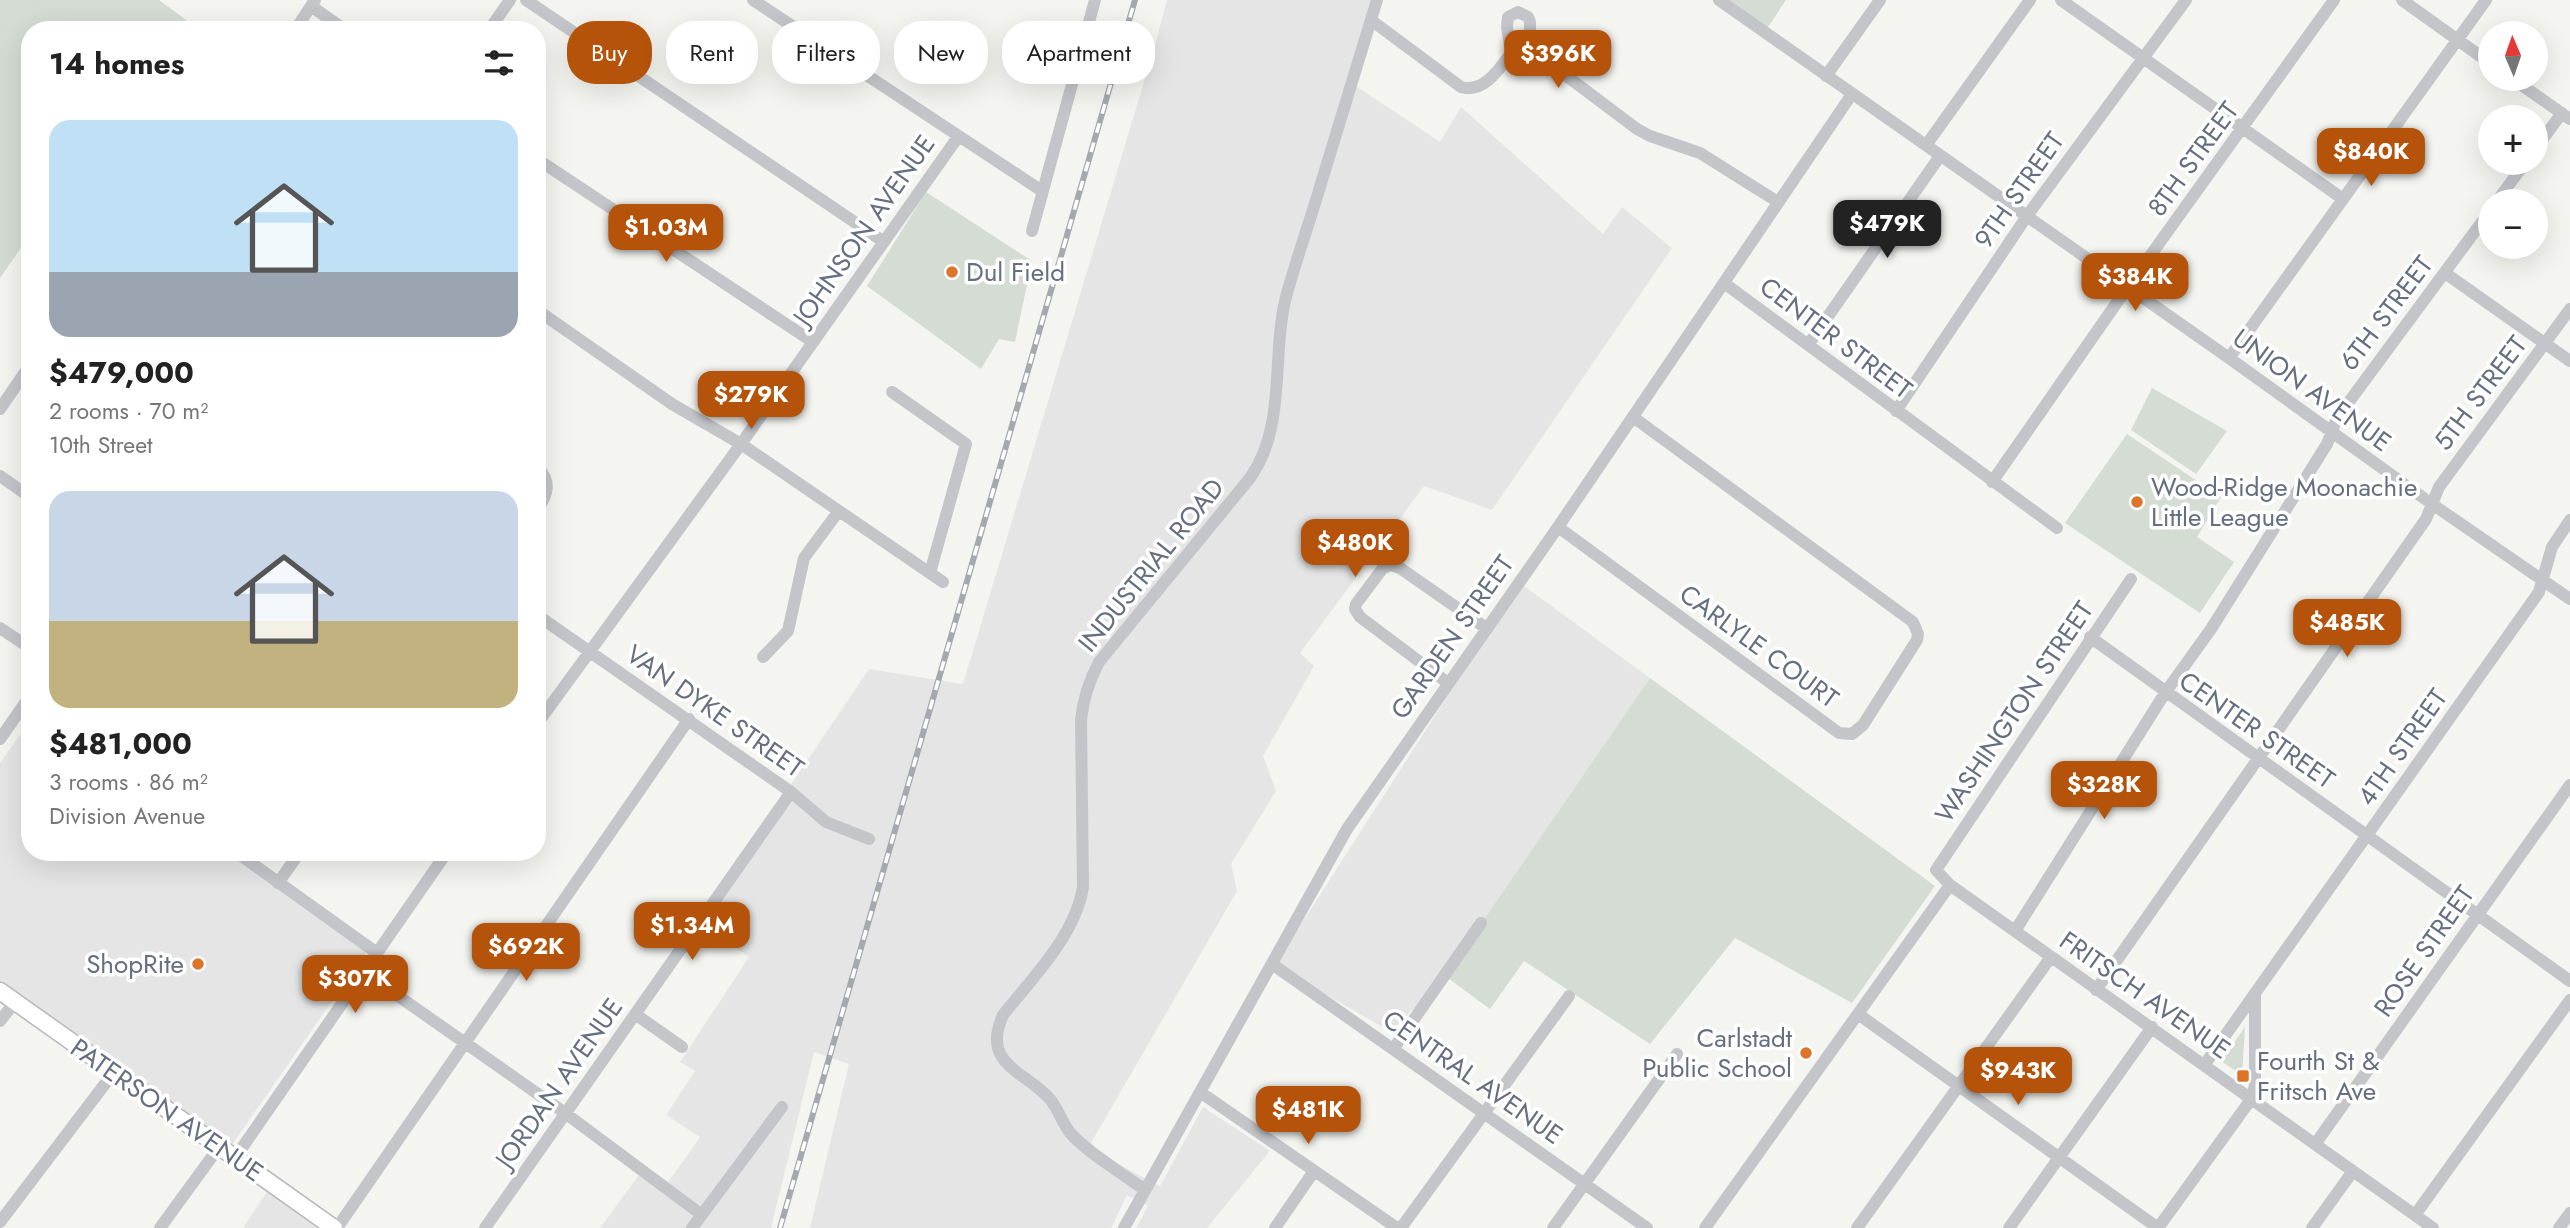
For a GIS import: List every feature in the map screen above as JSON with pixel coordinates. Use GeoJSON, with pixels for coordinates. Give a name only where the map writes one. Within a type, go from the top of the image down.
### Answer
{"type":"FeatureCollection","features":[{"type":"Feature","properties":{"kind":"main road","name":"PATERSON AVENUE"},"geometry":{"type":"LineString","coordinates":[[0,991],[335,1228]]}},
{"type":"Feature","properties":{"kind":"street"},"geometry":{"type":"LineString","coordinates":[[495,21],[510,0]]}},
{"type":"Feature","properties":{"kind":"street"},"geometry":{"type":"LineString","coordinates":[[526,0],[884,242]]}},
{"type":"Feature","properties":{"kind":"street"},"geometry":{"type":"LineString","coordinates":[[753,0],[1042,191]]}},
{"type":"Feature","properties":{"kind":"street"},"geometry":{"type":"LineString","coordinates":[[1032,231],[1095,0]]}},
{"type":"Feature","properties":{"kind":"street","name":"INDUSTRIAL ROAD"},"geometry":{"type":"LineString","coordinates":[[1145,1190],[1072,1136],[1052,1101],[1006,1065],[997,1046],[998,1025],[1069,929],[1081,903],[1081,720],[1090,678],[1099,662],[1250,478],[1270,439],[1274,421],[1278,347],[1287,296],[1377,0]]}},
{"type":"Feature","properties":{"kind":"street","name":"UNION AVENUE"},"geometry":{"type":"LineString","coordinates":[[1719,0],[2570,599]]}},
{"type":"Feature","properties":{"kind":"street"},"geometry":{"type":"LineString","coordinates":[[1826,76],[1881,0]]}},
{"type":"Feature","properties":{"kind":"street"},"geometry":{"type":"LineString","coordinates":[[1927,144],[2030,0]]}},
{"type":"Feature","properties":{"kind":"street"},"geometry":{"type":"LineString","coordinates":[[2061,0],[2343,199]]}},
{"type":"Feature","properties":{"kind":"street","name":"9TH STREET"},"geometry":{"type":"LineString","coordinates":[[1896,411],[2027,216],[2186,0]]}},
{"type":"Feature","properties":{"kind":"street","name":"8TH STREET"},"geometry":{"type":"LineString","coordinates":[[1992,482],[2127,288],[2334,0]]}},
{"type":"Feature","properties":{"kind":"street"},"geometry":{"type":"LineString","coordinates":[[2402,0],[2478,54]]}},
{"type":"Feature","properties":{"kind":"street"},"geometry":{"type":"LineString","coordinates":[[2229,358],[2486,0]]}},
{"type":"Feature","properties":{"kind":"street"},"geometry":{"type":"LineString","coordinates":[[301,21],[313,3],[334,21]]}},
{"type":"Feature","properties":{"kind":"street"},"geometry":{"type":"LineString","coordinates":[[1511,51],[1508,17],[1518,12],[1528,16],[1530,22],[1530,49]]}},
{"type":"Feature","properties":{"kind":"street"},"geometry":{"type":"LineString","coordinates":[[1371,20],[1461,88],[1468,90],[1486,82],[1520,41],[1637,128],[1650,136],[1700,153],[1778,202]]}},
{"type":"Feature","properties":{"kind":"street"},"geometry":{"type":"LineString","coordinates":[[2530,91],[2566,116],[2548,135]]}},
{"type":"Feature","properties":{"kind":"street","name":"GARDEN STREET"},"geometry":{"type":"LineString","coordinates":[[1124,1228],[1347,829],[1558,527],[1852,94]]}},
{"type":"Feature","properties":{"kind":"street","name":"JOHNSON AVENUE"},"geometry":{"type":"LineString","coordinates":[[546,711],[741,444],[958,137]]}},
{"type":"Feature","properties":{"kind":"street"},"geometry":{"type":"LineString","coordinates":[[1808,345],[1940,156]]}},
{"type":"Feature","properties":{"kind":"street"},"geometry":{"type":"LineString","coordinates":[[546,165],[813,342]]}},
{"type":"Feature","properties":{"kind":"street","name":"6TH STREET"},"geometry":{"type":"LineString","coordinates":[[2015,931],[2165,693],[2211,629],[2327,444],[2337,418],[2478,228]]}},
{"type":"Feature","properties":{"kind":"street"},"geometry":{"type":"LineString","coordinates":[[2445,273],[2570,361]]}},
{"type":"Feature","properties":{"kind":"street","name":"CENTER STREET"},"geometry":{"type":"LineString","coordinates":[[1724,283],[2057,528]]}},
{"type":"Feature","properties":{"kind":"street","name":"5TH STREET"},"geometry":{"type":"LineString","coordinates":[[2096,990],[2426,519],[2439,487],[2570,309]]}},
{"type":"Feature","properties":{"kind":"street"},"geometry":{"type":"LineString","coordinates":[[546,316],[672,404],[741,444],[943,582]]}},
{"type":"Feature","properties":{"kind":"street"},"geometry":{"type":"LineString","coordinates":[[0,409],[21,378]]}},
{"type":"Feature","properties":{"kind":"street"},"geometry":{"type":"LineString","coordinates":[[892,392],[966,444],[930,573]]}},
{"type":"Feature","properties":{"kind":"street","name":"CARLYLE COURT"},"geometry":{"type":"LineString","coordinates":[[1558,527],[1839,733],[1852,733],[1863,725],[1917,640],[1918,634],[1913,622],[1633,417]]}},
{"type":"Feature","properties":{"kind":"street"},"geometry":{"type":"LineString","coordinates":[[0,476],[21,491]]}},
{"type":"Feature","properties":{"kind":"street"},"geometry":{"type":"LineString","coordinates":[[762,657],[788,631],[804,558],[838,512]]}},
{"type":"Feature","properties":{"kind":"street","name":"4TH STREET"},"geometry":{"type":"LineString","coordinates":[[2205,1064],[2531,604],[2539,592],[2552,547],[2570,520]]}},
{"type":"Feature","properties":{"kind":"street"},"geometry":{"type":"LineString","coordinates":[[1448,683],[1360,617],[1355,609],[1356,604],[1383,568],[1391,565],[1400,568],[1486,628]]}},
{"type":"Feature","properties":{"kind":"street","name":"WASHINGTON STREET"},"geometry":{"type":"LineString","coordinates":[[1936,870],[2131,579]]}},
{"type":"Feature","properties":{"kind":"street","name":"VAN DYKE STREET"},"geometry":{"type":"LineString","coordinates":[[546,621],[791,792],[826,822],[869,839]]}},
{"type":"Feature","properties":{"kind":"street"},"geometry":{"type":"LineString","coordinates":[[0,628],[21,642]]}},
{"type":"Feature","properties":{"kind":"street","name":"CENTER STREET"},"geometry":{"type":"LineString","coordinates":[[2090,637],[2570,981]]}},
{"type":"Feature","properties":{"kind":"street"},"geometry":{"type":"LineString","coordinates":[[0,739],[21,709]]}},
{"type":"Feature","properties":{"kind":"street"},"geometry":{"type":"LineString","coordinates":[[335,1228],[689,719]]}},
{"type":"Feature","properties":{"kind":"street","name":"ROSE STREET"},"geometry":{"type":"LineString","coordinates":[[2316,1143],[2570,785]]}},
{"type":"Feature","properties":{"kind":"street","name":"JORDAN AVENUE"},"geometry":{"type":"LineString","coordinates":[[485,1228],[791,792]]}},
{"type":"Feature","properties":{"kind":"street"},"geometry":{"type":"LineString","coordinates":[[248,861],[377,953]]}},
{"type":"Feature","properties":{"kind":"street"},"geometry":{"type":"LineString","coordinates":[[278,883],[294,861]]}},
{"type":"Feature","properties":{"kind":"street"},"geometry":{"type":"LineString","coordinates":[[235,1158],[441,861]]}},
{"type":"Feature","properties":{"kind":"street","name":"FRITSCH AVENUE"},"geometry":{"type":"LineString","coordinates":[[1936,870],[1950,885],[2433,1228]]}},
{"type":"Feature","properties":{"kind":"street"},"geometry":{"type":"LineString","coordinates":[[1705,1228],[1950,885]]}},
{"type":"Feature","properties":{"kind":"street"},"geometry":{"type":"LineString","coordinates":[[1394,1048],[1481,923]]}},
{"type":"Feature","properties":{"kind":"street"},"geometry":{"type":"LineString","coordinates":[[1857,1228],[2051,957]]}},
{"type":"Feature","properties":{"kind":"street","name":"CENTRAL AVENUE"},"geometry":{"type":"LineString","coordinates":[[1272,964],[1647,1228]]}},
{"type":"Feature","properties":{"kind":"street"},"geometry":{"type":"LineString","coordinates":[[364,972],[565,1113],[702,1215]]}},
{"type":"Feature","properties":{"kind":"street"},"geometry":{"type":"LineString","coordinates":[[1858,1014],[2158,1228],[2252,1098],[2255,1084],[2256,993]]}},
{"type":"Feature","properties":{"kind":"street"},"geometry":{"type":"LineString","coordinates":[[1199,1092],[1399,1228],[1569,996]]}},
{"type":"Feature","properties":{"kind":"street"},"geometry":{"type":"LineString","coordinates":[[2415,1215],[2570,1000]]}},
{"type":"Feature","properties":{"kind":"street"},"geometry":{"type":"LineString","coordinates":[[0,1021],[15,1002]]}},
{"type":"Feature","properties":{"kind":"street"},"geometry":{"type":"LineString","coordinates":[[635,1014],[682,1047]]}},
{"type":"Feature","properties":{"kind":"street"},"geometry":{"type":"LineString","coordinates":[[2008,1228],[2152,1027]]}},
{"type":"Feature","properties":{"kind":"street"},"geometry":{"type":"LineString","coordinates":[[1553,1228],[1677,1054]]}},
{"type":"Feature","properties":{"kind":"street"},"geometry":{"type":"LineString","coordinates":[[0,1222],[114,1072]]}},
{"type":"Feature","properties":{"kind":"street"},"geometry":{"type":"LineString","coordinates":[[692,1228],[782,1107]]}},
{"type":"Feature","properties":{"kind":"street"},"geometry":{"type":"LineString","coordinates":[[160,1228],[219,1147]]}},
{"type":"Feature","properties":{"kind":"street"},"geometry":{"type":"LineString","coordinates":[[1275,1228],[1314,1171]]}},
{"type":"Feature","properties":{"kind":"street"},"geometry":{"type":"LineString","coordinates":[[2312,1228],[2353,1171]]}},
{"type":"Feature","properties":{"kind":"street"},"geometry":{"type":"LineString","coordinates":[[2559,1228],[2570,1213]]}},
{"type":"Feature","properties":{"kind":"shaded area"},"geometry":{"type":"Polygon","coordinates":[[[0,0],[159,0],[185,21],[21,21],[21,248],[0,278],[0,0]]]}},
{"type":"Feature","properties":{"kind":"shaded area"},"geometry":{"type":"Polygon","coordinates":[[[1167,0],[1378,0],[1354,85],[1440,142],[1461,107],[1603,234],[1622,207],[1672,248],[1492,510],[1424,486],[1300,653],[1314,666],[1263,756],[1276,791],[1231,864],[1237,891],[1088,1148],[1160,1186],[1203,1107],[1270,1151],[1207,1228],[1136,1228],[1148,1206],[1127,1195],[1111,1228],[810,1228],[849,1064],[814,1052],[771,1228],[600,1228],[642,1171],[665,1187],[700,1137],[666,1115],[695,1071],[680,1062],[749,957],[699,921],[869,669],[963,684],[1143,84],[1155,84],[1156,42],[1167,0]]]}},
{"type":"Feature","properties":{"kind":"shaded area"},"geometry":{"type":"Polygon","coordinates":[[[1724,0],[1786,0],[1766,30],[1724,0]]]}},
{"type":"Feature","properties":{"kind":"shaded area","name":"Dul Field"},"geometry":{"type":"Polygon","coordinates":[[[926,192],[1032,261],[1015,342],[999,339],[981,369],[867,286],[926,192]]]}},
{"type":"Feature","properties":{"kind":"shaded area"},"geometry":{"type":"Polygon","coordinates":[[[2152,388],[2227,431],[2196,474],[2131,430],[2152,388]]]}},
{"type":"Feature","properties":{"kind":"shaded area"},"geometry":{"type":"Polygon","coordinates":[[[2127,434],[2221,497],[2197,537],[2234,562],[2200,613],[2065,523],[2127,434]]]}},
{"type":"Feature","properties":{"kind":"shaded area"},"geometry":{"type":"Polygon","coordinates":[[[1520,583],[1650,678],[1445,976],[1391,1032],[1275,965],[1520,583]]]}},
{"type":"Feature","properties":{"kind":"shaded area"},"geometry":{"type":"Polygon","coordinates":[[[1650,678],[1935,886],[1852,1003],[1735,938],[1650,1044],[1524,961],[1490,1009],[1445,976],[1650,678]]]}},
{"type":"Feature","properties":{"kind":"shaded area"},"geometry":{"type":"Polygon","coordinates":[[[21,734],[21,861],[248,861],[369,948],[227,1152],[0,991],[0,763],[21,734]]]}},
{"type":"Feature","properties":{"kind":"shaded area"},"geometry":{"type":"Polygon","coordinates":[[[2245,1027],[2242,1075],[2221,1061],[2245,1027]]]}},
{"type":"Feature","properties":{"kind":"shaded area"},"geometry":{"type":"Polygon","coordinates":[[[272,1184],[334,1228],[243,1228],[272,1184]]]}},
{"type":"Feature","properties":{"kind":"railway"},"geometry":{"type":"LineString","coordinates":[[780,1228],[1135,0]]}},
{"type":"Feature","properties":{"kind":"place","name":"Dul Field"},"geometry":{"type":"Point","coordinates":[952,272]}},
{"type":"Feature","properties":{"kind":"place","name":"Wood-Ridge Moonachie Little League"},"geometry":{"type":"Point","coordinates":[2137,502]}},
{"type":"Feature","properties":{"kind":"place","name":"ShopRite"},"geometry":{"type":"Point","coordinates":[198,964]}},
{"type":"Feature","properties":{"kind":"place","name":"Carlstadt Public School"},"geometry":{"type":"Point","coordinates":[1806,1053]}},
{"type":"Feature","properties":{"kind":"place","name":"Fourth St & Fritsch Ave"},"geometry":{"type":"Point","coordinates":[2243,1076]}}]}
